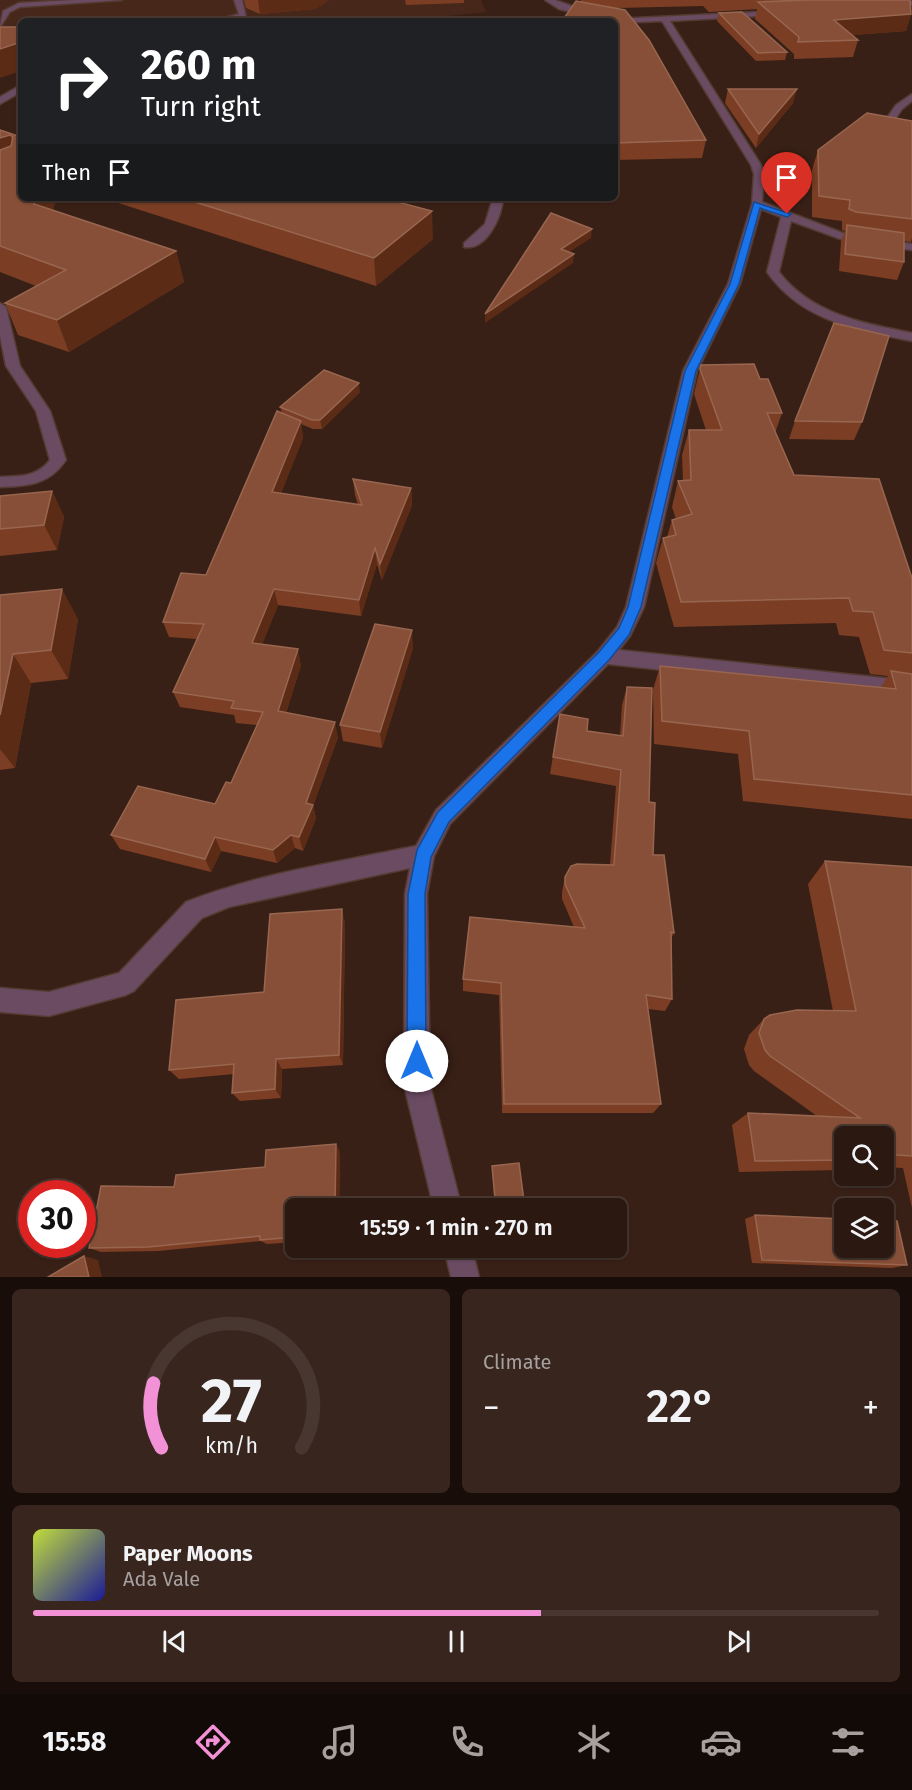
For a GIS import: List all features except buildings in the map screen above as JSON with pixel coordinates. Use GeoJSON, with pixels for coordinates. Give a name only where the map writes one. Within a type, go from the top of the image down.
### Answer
{"type":"FeatureCollection","features":[{"type":"Feature","properties":{"kind":"street"},"geometry":{"type":"LineString","coordinates":[[10,28],[0,27],[7,11],[19,5],[118,0]]}},
{"type":"Feature","properties":{"kind":"street"},"geometry":{"type":"LineString","coordinates":[[237,18],[243,15],[238,0]]}},
{"type":"Feature","properties":{"kind":"street"},"geometry":{"type":"LineString","coordinates":[[548,0],[553,10]]}},
{"type":"Feature","properties":{"kind":"street"},"geometry":{"type":"LineString","coordinates":[[548,0],[562,7],[600,16]]}},
{"type":"Feature","properties":{"kind":"street"},"geometry":{"type":"LineString","coordinates":[[899,0],[912,6]]}},
{"type":"Feature","properties":{"kind":"street"},"geometry":{"type":"LineString","coordinates":[[889,8],[912,6]]}},
{"type":"Feature","properties":{"kind":"street"},"geometry":{"type":"LineString","coordinates":[[618,19],[646,20],[788,13]]}},
{"type":"Feature","properties":{"kind":"street"},"geometry":{"type":"LineString","coordinates":[[743,15],[751,22]]}},
{"type":"Feature","properties":{"kind":"street"},"geometry":{"type":"LineString","coordinates":[[445,1198],[417,1085],[416,894],[423,855],[443,817],[604,656],[624,631],[635,607],[690,371],[734,284],[757,204],[759,174],[756,165],[665,19]]}},
{"type":"Feature","properties":{"kind":"street"},"geometry":{"type":"LineString","coordinates":[[0,101],[18,90]]}},
{"type":"Feature","properties":{"kind":"street"},"geometry":{"type":"LineString","coordinates":[[889,122],[899,107],[912,97]]}},
{"type":"Feature","properties":{"kind":"street"},"geometry":{"type":"LineString","coordinates":[[468,246],[489,228],[498,214],[498,201]]}},
{"type":"Feature","properties":{"kind":"street"},"geometry":{"type":"LineString","coordinates":[[757,204],[846,238],[912,247]]}},
{"type":"Feature","properties":{"kind":"street"},"geometry":{"type":"LineString","coordinates":[[787,214],[773,272],[792,296],[831,317],[912,337]]}},
{"type":"Feature","properties":{"kind":"street"},"geometry":{"type":"LineString","coordinates":[[0,308],[13,366],[43,411],[58,460],[49,474],[33,481],[0,482]]}},
{"type":"Feature","properties":{"kind":"street"},"geometry":{"type":"LineString","coordinates":[[604,656],[912,689]]}},
{"type":"Feature","properties":{"kind":"street"},"geometry":{"type":"LineString","coordinates":[[0,1000],[49,1004],[126,983],[194,910],[229,896],[423,855]]}},
{"type":"Feature","properties":{"kind":"street"},"geometry":{"type":"LineString","coordinates":[[460,1258],[465,1277]]}},
{"type":"Feature","properties":{"kind":"shaded area"},"geometry":{"type":"Polygon","coordinates":[[[0,0],[481,0],[486,12],[429,18],[18,18],[18,32],[0,33],[0,0]]]}},
{"type":"Feature","properties":{"kind":"route"},"geometry":{"type":"LineString","coordinates":[[417,1061],[416,894],[423,855],[443,817],[604,656],[624,631],[635,607],[690,371],[734,284],[757,204],[787,214]]}}]}
